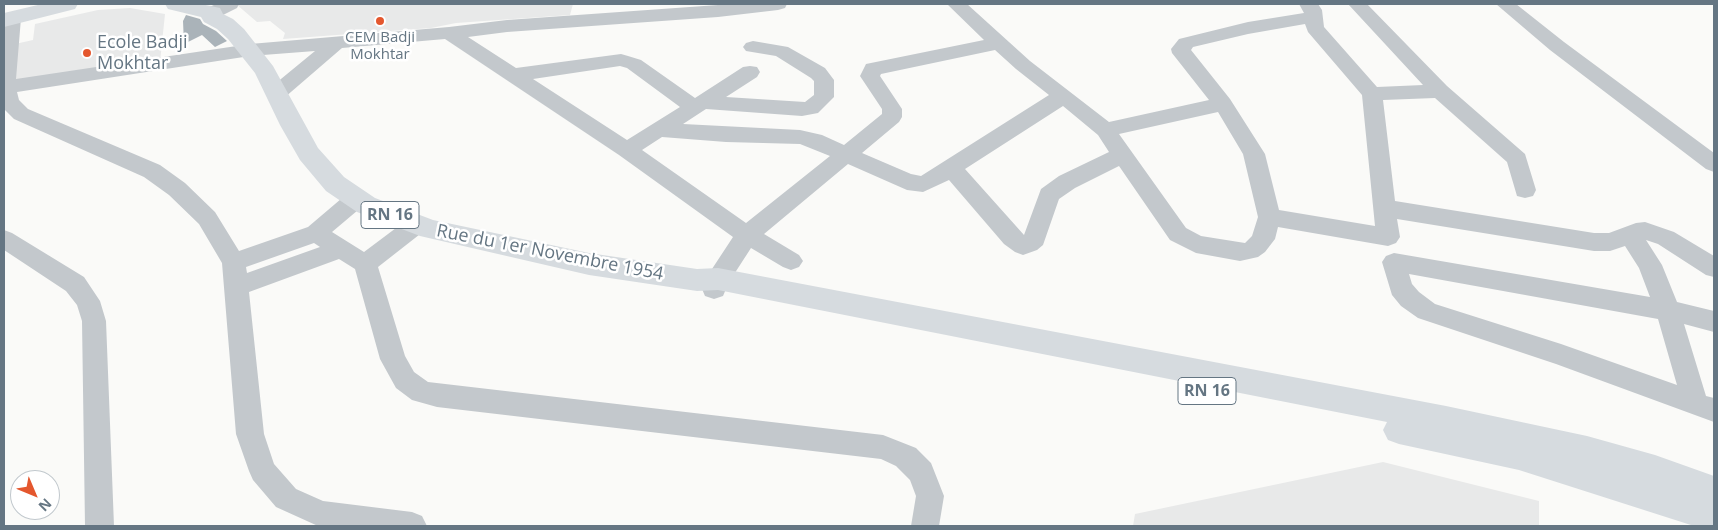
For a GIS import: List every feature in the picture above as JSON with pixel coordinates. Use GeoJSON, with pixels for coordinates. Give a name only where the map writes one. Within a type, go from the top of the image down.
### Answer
{"type":"FeatureCollection","features":[{"type":"Feature","properties":{"kind":"main road"},"geometry":{"type":"LineString","coordinates":[[10,14],[67,4]]}},
{"type":"Feature","properties":{"kind":"main road","name":"Rue du 1er Novembre 1954"},"geometry":{"type":"LineString","coordinates":[[176,4],[221,8]]}},
{"type":"Feature","properties":{"kind":"main road","name":"Rue du 1er Novembre 1954"},"geometry":{"type":"LineString","coordinates":[[221,8],[212,17],[230,28],[250,50],[265,71],[309,154],[336,184],[356,199],[416,225],[460,237],[589,264],[709,283]]}},
{"type":"Feature","properties":{"kind":"main road","name":"RN 16"},"geometry":{"type":"LineString","coordinates":[[709,283],[1506,432],[1587,450],[1655,470],[1714,491]]}},
{"type":"Feature","properties":{"kind":"main road","name":"RN 16"},"geometry":{"type":"LineString","coordinates":[[709,283],[860,321],[1477,446],[1580,474],[1714,517]]}},
{"type":"Feature","properties":{"kind":"street"},"geometry":{"type":"LineString","coordinates":[[4,86],[250,50],[335,44],[508,26],[718,11],[778,4]]}},
{"type":"Feature","properties":{"kind":"street"},"geometry":{"type":"LineString","coordinates":[[956,4],[997,43],[1105,130],[1178,234],[1191,242],[1240,252],[1250,251],[1263,239],[1269,217],[1254,154],[1223,104],[1182,53],[1183,45],[1311,10],[1315,28],[1372,94],[1388,237],[1401,288],[1410,299],[1427,311],[1561,355],[1704,407]]}},
{"type":"Feature","properties":{"kind":"street"},"geometry":{"type":"LineString","coordinates":[[1357,4],[1440,91],[1517,159],[1525,190]]}},
{"type":"Feature","properties":{"kind":"street"},"geometry":{"type":"LineString","coordinates":[[1505,4],[1557,46],[1714,164]]}},
{"type":"Feature","properties":{"kind":"street"},"geometry":{"type":"LineString","coordinates":[[10,14],[4,86],[9,102],[21,114],[152,171],[177,189],[207,218],[234,262],[250,434],[262,471],[286,498],[321,514],[412,526]]}},
{"type":"Feature","properties":{"kind":"street"},"geometry":{"type":"LineString","coordinates":[[449,33],[627,150],[747,235],[791,261]]}},
{"type":"Feature","properties":{"kind":"street"},"geometry":{"type":"LineString","coordinates":[[709,283],[747,235],[892,117],[893,113],[870,76],[873,69],[997,43]]}},
{"type":"Feature","properties":{"kind":"street"},"geometry":{"type":"LineString","coordinates":[[277,93],[335,44]]}},
{"type":"Feature","properties":{"kind":"street"},"geometry":{"type":"LineString","coordinates":[[512,75],[620,60],[634,64],[698,105],[802,109],[812,108],[824,97],[824,80],[818,73],[781,51],[753,47]]}},
{"type":"Feature","properties":{"kind":"street"},"geometry":{"type":"LineString","coordinates":[[627,150],[750,72]]}},
{"type":"Feature","properties":{"kind":"street"},"geometry":{"type":"LineString","coordinates":[[1372,94],[1440,91]]}},
{"type":"Feature","properties":{"kind":"street"},"geometry":{"type":"LineString","coordinates":[[660,130],[726,135],[800,137],[814,140],[914,184],[923,184],[1063,96]]}},
{"type":"Feature","properties":{"kind":"street"},"geometry":{"type":"LineString","coordinates":[[1105,130],[1223,104]]}},
{"type":"Feature","properties":{"kind":"street"},"geometry":{"type":"LineString","coordinates":[[951,168],[1012,238],[1023,246],[1035,239],[1049,195],[1067,182],[1123,155]]}},
{"type":"Feature","properties":{"kind":"street"},"geometry":{"type":"LineString","coordinates":[[234,262],[316,233],[356,199]]}},
{"type":"Feature","properties":{"kind":"street"},"geometry":{"type":"LineString","coordinates":[[1384,208],[1583,241],[1610,242],[1636,232],[1656,234],[1714,268]]}},
{"type":"Feature","properties":{"kind":"street"},"geometry":{"type":"LineString","coordinates":[[1269,217],[1388,237]]}},
{"type":"Feature","properties":{"kind":"street"},"geometry":{"type":"LineString","coordinates":[[365,264],[416,225]]}},
{"type":"Feature","properties":{"kind":"street"},"geometry":{"type":"LineString","coordinates":[[316,233],[365,264],[393,359],[405,380],[421,392],[447,397],[883,447],[906,457],[921,472],[930,496],[925,526]]}},
{"type":"Feature","properties":{"kind":"street"},"geometry":{"type":"LineString","coordinates":[[1630,235],[1645,256],[1704,407]]}},
{"type":"Feature","properties":{"kind":"street"},"geometry":{"type":"LineString","coordinates":[[4,239],[76,284],[88,301],[94,321],[100,526]]}},
{"type":"Feature","properties":{"kind":"street"},"geometry":{"type":"LineString","coordinates":[[237,287],[340,249]]}},
{"type":"Feature","properties":{"kind":"street"},"geometry":{"type":"LineString","coordinates":[[1394,262],[1702,317],[1714,322]]}},
{"type":"Feature","properties":{"kind":"shaded area","name":"CEM Badji Mokhtar"},"geometry":{"type":"Polygon","coordinates":[[[236,4],[573,4],[570,15],[456,23],[431,28],[283,39],[285,33],[270,21],[257,22],[236,4]]]}},
{"type":"Feature","properties":{"kind":"shaded area","name":"Ecole Badji Mokhtar"},"geometry":{"type":"Polygon","coordinates":[[[130,8],[165,14],[160,62],[10,84],[15,44],[33,40],[35,24],[98,10],[130,8]]]}},
{"type":"Feature","properties":{"kind":"shaded area"},"geometry":{"type":"Polygon","coordinates":[[[1383,462],[1539,501],[1539,526],[1133,526],[1135,514],[1383,462]]]}},
{"type":"Feature","properties":{"kind":"building"},"geometry":{"type":"Polygon","coordinates":[[[186,15],[200,19],[203,24],[216,31],[227,41],[215,47],[202,35],[184,44],[183,21],[186,15]]]}},
{"type":"Feature","properties":{"kind":"place","name":"CEM Badji Mokhtar"},"geometry":{"type":"Point","coordinates":[380,21]}},
{"type":"Feature","properties":{"kind":"place","name":"Ecole Badji Mokhtar"},"geometry":{"type":"Point","coordinates":[87,53]}}]}
